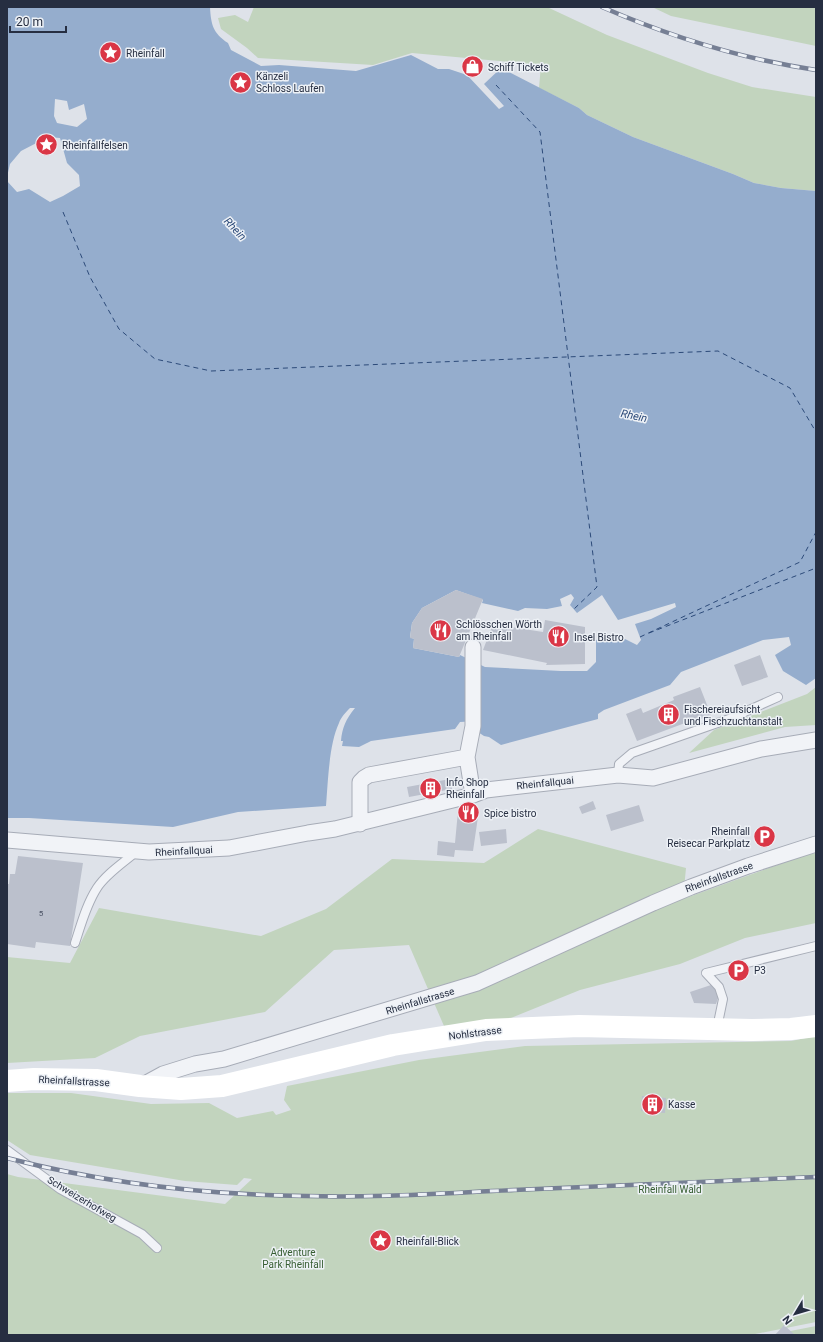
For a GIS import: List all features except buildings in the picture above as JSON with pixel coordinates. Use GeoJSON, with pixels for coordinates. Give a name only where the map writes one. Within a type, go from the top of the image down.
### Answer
{"type":"FeatureCollection","features":[{"type":"Feature","properties":{"kind":"street"},"geometry":{"type":"LineString","coordinates":[[473,647],[472,726],[467,757],[473,795]]}},
{"type":"Feature","properties":{"kind":"street"},"geometry":{"type":"LineString","coordinates":[[618,775],[653,778],[761,749],[816,740]]}},
{"type":"Feature","properties":{"kind":"street"},"geometry":{"type":"LineString","coordinates":[[360,824],[360,782],[364,778],[369,775],[467,757]]}},
{"type":"Feature","properties":{"kind":"street","name":"Rheinfallquai"},"geometry":{"type":"LineString","coordinates":[[7,840],[149,852],[229,848],[360,824],[473,795],[486,790],[618,775]]}},
{"type":"Feature","properties":{"kind":"street","name":"Rheinfallstrasse"},"geometry":{"type":"LineString","coordinates":[[7,1081],[34,1079],[96,1080],[140,1086],[163,1074],[195,1064],[224,1059],[477,984],[665,898],[748,866],[816,844]]}},
{"type":"Feature","properties":{"kind":"street","name":"Nohlstrasse"},"geometry":{"type":"LineString","coordinates":[[140,1086],[181,1089],[222,1086],[393,1044],[486,1030],[578,1026],[716,1030],[776,1029],[816,1026]]}},
{"type":"Feature","properties":{"kind":"lane"},"geometry":{"type":"LineString","coordinates":[[618,775],[619,764],[632,753],[729,719],[778,697]]}},
{"type":"Feature","properties":{"kind":"lane"},"geometry":{"type":"LineString","coordinates":[[75,943],[88,905],[97,887],[136,851]]}},
{"type":"Feature","properties":{"kind":"lane"},"geometry":{"type":"LineString","coordinates":[[716,1030],[722,1009],[723,999],[719,987],[706,973],[816,946]]}},
{"type":"Feature","properties":{"kind":"lane","name":"Schweizerhofweg"},"geometry":{"type":"LineString","coordinates":[[7,1150],[60,1188],[142,1234],[157,1248]]}},
{"type":"Feature","properties":{"kind":"green space"},"geometry":{"type":"Polygon","coordinates":[[[254,7],[547,7],[607,35],[708,73],[752,87],[816,97],[816,191],[781,188],[754,183],[633,137],[587,115],[579,108],[539,88],[541,65],[412,53],[373,65],[258,58],[221,29],[218,18],[235,15],[248,22],[254,7]]]}},
{"type":"Feature","properties":{"kind":"green space"},"geometry":{"type":"Polygon","coordinates":[[[652,7],[816,7],[816,46],[671,16],[652,7]]]}},
{"type":"Feature","properties":{"kind":"green space"},"geometry":{"type":"Polygon","coordinates":[[[816,687],[816,725],[785,727],[689,753],[714,730],[807,694],[816,687]]]}},
{"type":"Feature","properties":{"kind":"green space"},"geometry":{"type":"Polygon","coordinates":[[[538,829],[686,868],[683,899],[805,855],[816,853],[816,923],[745,938],[680,964],[580,990],[506,1020],[444,1026],[409,945],[334,950],[265,1012],[140,1036],[95,1058],[7,1063],[7,957],[70,963],[99,908],[261,936],[326,909],[392,859],[484,863],[538,829]]]}},
{"type":"Feature","properties":{"kind":"green space","name":"Rheinfall Wald"},"geometry":{"type":"Polygon","coordinates":[[[816,1036],[816,1322],[750,1335],[7,1335],[7,1174],[18,1177],[225,1204],[252,1179],[244,1178],[237,1185],[185,1181],[30,1155],[7,1140],[7,1093],[71,1093],[151,1104],[209,1103],[237,1118],[273,1111],[276,1115],[291,1110],[284,1100],[287,1086],[419,1060],[525,1046],[791,1041],[816,1036]]]}},
{"type":"Feature","properties":{"kind":"green space"},"geometry":{"type":"Polygon","coordinates":[[[816,1326],[816,1335],[770,1335],[816,1326]]]}},
{"type":"Feature","properties":{"kind":"water","name":"Rhein"},"geometry":{"type":"Polygon","coordinates":[[[7,7],[210,7],[212,24],[219,36],[228,43],[231,50],[261,66],[279,65],[356,71],[411,55],[438,69],[449,69],[467,75],[499,109],[504,106],[484,84],[501,68],[579,108],[587,115],[633,137],[754,183],[781,188],[816,191],[816,678],[806,685],[783,671],[775,655],[791,645],[789,637],[763,640],[681,672],[670,685],[604,710],[598,714],[598,719],[501,745],[478,732],[478,721],[460,722],[455,729],[371,741],[359,747],[342,746],[343,741],[341,741],[343,728],[355,708],[350,708],[340,721],[333,741],[326,806],[238,812],[173,827],[7,818],[7,181],[17,192],[29,189],[50,202],[80,186],[79,175],[67,163],[60,138],[48,137],[21,151],[10,164],[7,177],[7,7]],[[55,99],[54,116],[57,123],[77,127],[87,119],[84,104],[69,110],[67,101],[55,99]],[[456,590],[422,608],[412,623],[410,637],[414,639],[413,648],[459,657],[460,655],[485,667],[587,671],[596,662],[596,640],[617,635],[637,645],[641,640],[635,624],[651,619],[676,607],[675,603],[618,620],[602,595],[577,613],[570,605],[574,598],[571,594],[560,599],[562,606],[547,609],[525,608],[518,611],[482,603],[483,600],[456,590]]]}},
{"type":"Feature","properties":{"kind":"ferry route"},"geometry":{"type":"LineString","coordinates":[[496,85],[540,132],[597,587],[573,610]]}},
{"type":"Feature","properties":{"kind":"ferry route"},"geometry":{"type":"LineString","coordinates":[[63,212],[90,277],[119,329],[155,359],[211,371],[718,351],[790,388],[816,432]]}},
{"type":"Feature","properties":{"kind":"ferry route"},"geometry":{"type":"LineString","coordinates":[[640,637],[800,562],[816,532]]}},
{"type":"Feature","properties":{"kind":"ferry route"},"geometry":{"type":"LineString","coordinates":[[649,633],[816,568]]}},
{"type":"Feature","properties":{"kind":"railway"},"geometry":{"type":"LineString","coordinates":[[602,7],[654,28],[707,46],[761,60],[816,70]]}},
{"type":"Feature","properties":{"kind":"railway"},"geometry":{"type":"LineString","coordinates":[[7,1158],[44,1167],[118,1181],[155,1186],[231,1193],[306,1196],[410,1195],[816,1177]]}},
{"type":"Feature","properties":{"kind":"place","name":"Rheinfall"},"geometry":{"type":"Point","coordinates":[111,53]}},
{"type":"Feature","properties":{"kind":"place","name":"Schiff Tickets"},"geometry":{"type":"Point","coordinates":[473,67]}},
{"type":"Feature","properties":{"kind":"place","name":"Känzeli Schloss Laufen"},"geometry":{"type":"Point","coordinates":[240,82]}},
{"type":"Feature","properties":{"kind":"place","name":"Rheinfallfelsen"},"geometry":{"type":"Point","coordinates":[47,145]}},
{"type":"Feature","properties":{"kind":"place","name":"Schlösschen Wörth am Rheinfall"},"geometry":{"type":"Point","coordinates":[440,630]}},
{"type":"Feature","properties":{"kind":"place","name":"Insel Bistro"},"geometry":{"type":"Point","coordinates":[559,637]}},
{"type":"Feature","properties":{"kind":"place","name":"Fischereiaufsicht und Fischzuchtanstalt"},"geometry":{"type":"Point","coordinates":[669,715]}},
{"type":"Feature","properties":{"kind":"place","name":"Info Shop Rheinfall"},"geometry":{"type":"Point","coordinates":[430,788]}},
{"type":"Feature","properties":{"kind":"place","name":"Spice bistro"},"geometry":{"type":"Point","coordinates":[468,813]}},
{"type":"Feature","properties":{"kind":"place","name":"Rheinfall Reisecar Parkplatz"},"geometry":{"type":"Point","coordinates":[765,837]}},
{"type":"Feature","properties":{"kind":"place","name":"P3"},"geometry":{"type":"Point","coordinates":[738,970]}},
{"type":"Feature","properties":{"kind":"place","name":"Kasse"},"geometry":{"type":"Point","coordinates":[653,1104]}},
{"type":"Feature","properties":{"kind":"place","name":"Rheinfall-Blick"},"geometry":{"type":"Point","coordinates":[381,1241]}},
{"type":"Feature","properties":{"kind":"park label","name":"Adventure Park Rheinfall"},"geometry":{"type":"Point","coordinates":[293,1258]}}]}
